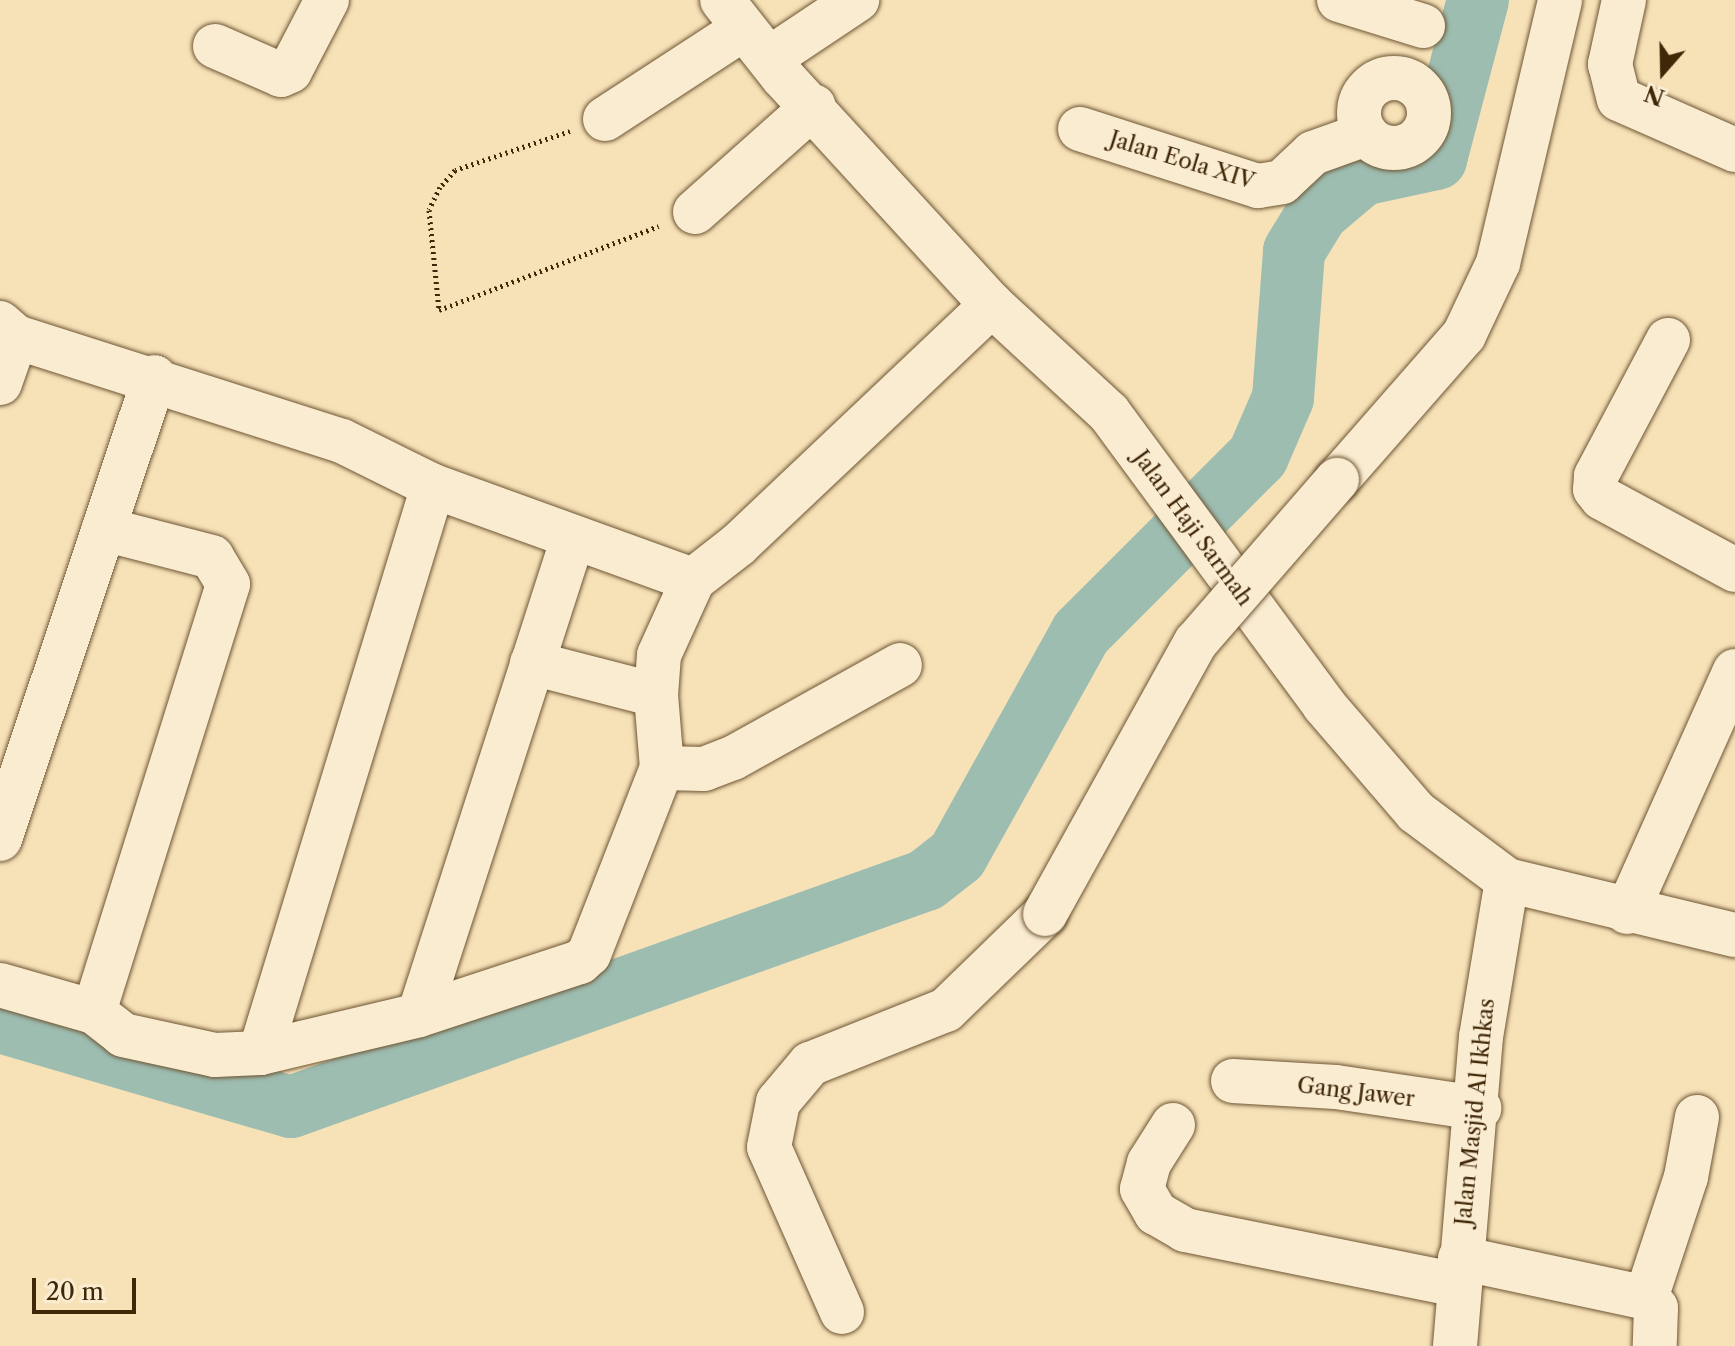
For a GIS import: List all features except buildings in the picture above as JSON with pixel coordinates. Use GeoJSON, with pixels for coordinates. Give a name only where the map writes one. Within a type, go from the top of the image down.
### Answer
{"type":"FeatureCollection","features":[{"type":"Feature","properties":{"kind":"street"},"geometry":{"type":"LineString","coordinates":[[215,46],[281,75],[290,71],[327,0]]}},
{"type":"Feature","properties":{"kind":"street"},"geometry":{"type":"LineString","coordinates":[[605,119],[745,29],[857,0]]}},
{"type":"Feature","properties":{"kind":"street"},"geometry":{"type":"LineString","coordinates":[[1339,0],[1427,13]]}},
{"type":"Feature","properties":{"kind":"street"},"geometry":{"type":"LineString","coordinates":[[842,1312],[769,1147],[778,1102],[810,1064],[946,1010],[1045,914],[1196,642],[1464,335],[1498,263],[1560,0]]}},
{"type":"Feature","properties":{"kind":"street"},"geometry":{"type":"LineString","coordinates":[[1624,0],[1610,64],[1619,99],[1640,112],[1735,150]]}},
{"type":"Feature","properties":{"kind":"street","name":"Jalan Eola XIV"},"geometry":{"type":"LineString","coordinates":[[1080,129],[1258,186],[1282,182],[1313,153],[1366,134],[1387,148],[1411,144],[1421,136],[1429,113],[1419,90],[1409,82],[1427,13]]}},
{"type":"Feature","properties":{"kind":"street","name":"Jalan Haji Sarmah"},"geometry":{"type":"LineString","coordinates":[[745,29],[992,305],[1109,413],[1324,705],[1416,812],[1507,880],[1627,912],[1735,935]]}},
{"type":"Feature","properties":{"kind":"street"},"geometry":{"type":"LineString","coordinates":[[695,212],[814,106]]}},
{"type":"Feature","properties":{"kind":"street"},"geometry":{"type":"LineString","coordinates":[[0,985],[94,1012],[123,1035],[163,1047],[215,1055],[260,1053],[419,1015],[567,968],[589,954],[662,768],[656,695],[659,655],[693,580],[739,544],[992,305]]}},
{"type":"Feature","properties":{"kind":"street"},"geometry":{"type":"LineString","coordinates":[[0,383],[8,330],[342,441],[433,486],[693,580]]}},
{"type":"Feature","properties":{"kind":"street"},"geometry":{"type":"LineString","coordinates":[[1668,340],[1596,476],[1595,489],[1602,498],[1735,570]]}},
{"type":"Feature","properties":{"kind":"street"},"geometry":{"type":"LineString","coordinates":[[0,839],[155,377]]}},
{"type":"Feature","properties":{"kind":"street"},"geometry":{"type":"LineString","coordinates":[[260,1053],[433,486]]}},
{"type":"Feature","properties":{"kind":"street"},"geometry":{"type":"LineString","coordinates":[[94,1012],[228,584],[212,557],[104,529]]}},
{"type":"Feature","properties":{"kind":"street"},"geometry":{"type":"LineString","coordinates":[[419,1015],[573,538]]}},
{"type":"Feature","properties":{"kind":"street"},"geometry":{"type":"LineString","coordinates":[[532,663],[656,695]]}},
{"type":"Feature","properties":{"kind":"street"},"geometry":{"type":"LineString","coordinates":[[662,768],[704,769],[733,758],[900,665]]}},
{"type":"Feature","properties":{"kind":"street"},"geometry":{"type":"LineString","coordinates":[[1627,912],[1728,700]]}},
{"type":"Feature","properties":{"kind":"street","name":"Jalan Masjid Al Ikhkas"},"geometry":{"type":"LineString","coordinates":[[1455,1346],[1460,1272],[1479,1108],[1481,1037],[1507,880]]}},
{"type":"Feature","properties":{"kind":"street","name":"Gang Jawer"},"geometry":{"type":"LineString","coordinates":[[1233,1081],[1336,1087],[1479,1108]]}},
{"type":"Feature","properties":{"kind":"street"},"geometry":{"type":"LineString","coordinates":[[1646,1298],[1686,1177],[1697,1117]]}},
{"type":"Feature","properties":{"kind":"street"},"geometry":{"type":"LineString","coordinates":[[1173,1125],[1149,1163],[1142,1189],[1156,1213],[1185,1230],[1646,1298],[1656,1308],[1655,1346]]}},
{"type":"Feature","properties":{"kind":"path"},"geometry":{"type":"LineString","coordinates":[[605,119],[455,170],[440,187],[429,210],[439,310],[695,212]]}},
{"type":"Feature","properties":{"kind":"waterway"},"geometry":{"type":"LineString","coordinates":[[0,1022],[291,1107],[926,880],[957,856],[1081,633],[1258,456],[1283,398],[1294,251],[1318,212],[1362,175],[1436,159],[1478,0]]}}]}
